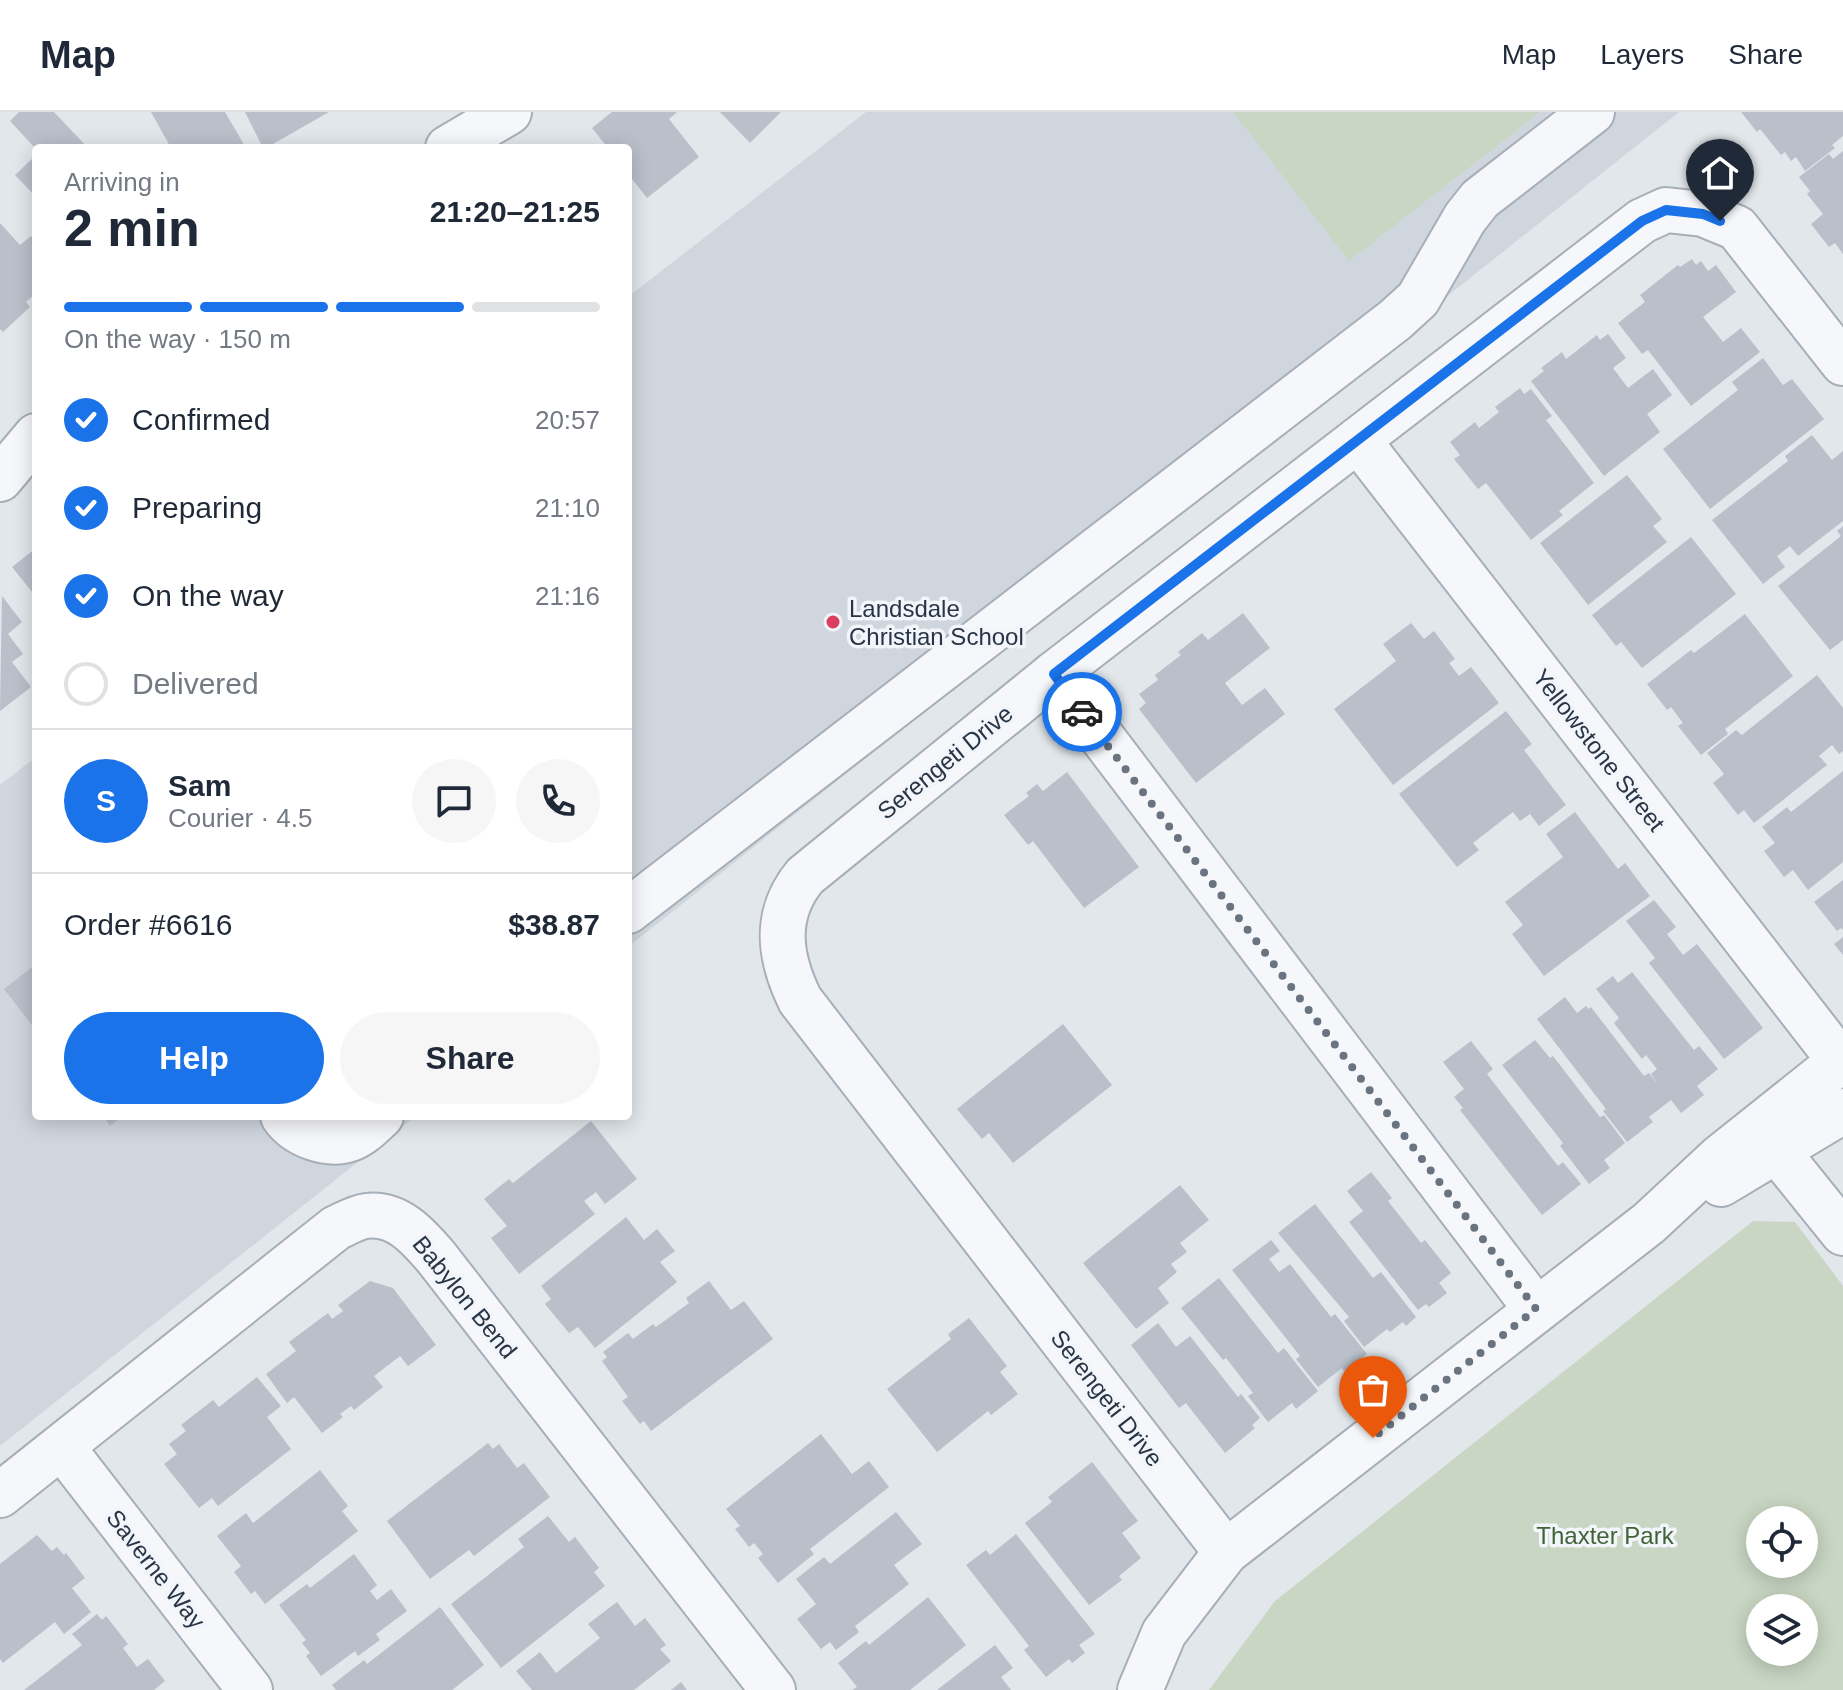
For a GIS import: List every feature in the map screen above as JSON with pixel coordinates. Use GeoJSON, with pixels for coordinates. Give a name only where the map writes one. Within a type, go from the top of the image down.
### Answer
{"type":"FeatureCollection","features":[{"type":"Feature","properties":{"kind":"street"},"geometry":{"type":"LineString","coordinates":[[455,144],[509,112]]}},
{"type":"Feature","properties":{"kind":"street"},"geometry":{"type":"LineString","coordinates":[[632,908],[1395,320],[1418,299],[1465,218],[1480,199],[1592,112]]}},
{"type":"Feature","properties":{"kind":"street","name":"Serengeti Drive"},"geometry":{"type":"LineString","coordinates":[[1226,1552],[800,1000],[790,980],[782,936],[791,893],[805,876],[1054,674],[1642,221],[1666,210],[1703,214],[1737,228],[1843,363]]}},
{"type":"Feature","properties":{"kind":"street","name":"Yellowstone Street"},"geometry":{"type":"LineString","coordinates":[[1358,440],[1842,1060]]}},
{"type":"Feature","properties":{"kind":"street"},"geometry":{"type":"LineString","coordinates":[[0,479],[32,441]]}},
{"type":"Feature","properties":{"kind":"street"},"geometry":{"type":"LineString","coordinates":[[1054,674],[1536,1309]]}},
{"type":"Feature","properties":{"kind":"street"},"geometry":{"type":"LineString","coordinates":[[1140,1690],[1164,1633],[1226,1552],[1649,1223],[1719,1158],[1842,1060]]}},
{"type":"Feature","properties":{"kind":"street"},"geometry":{"type":"LineString","coordinates":[[1649,1223],[1694,1200],[1843,1111]]}},
{"type":"Feature","properties":{"kind":"street"},"geometry":{"type":"LineString","coordinates":[[286,1120],[304,1135],[335,1141],[351,1139],[376,1120]]}},
{"type":"Feature","properties":{"kind":"street"},"geometry":{"type":"LineString","coordinates":[[1777,1151],[1843,1233]]}},
{"type":"Feature","properties":{"kind":"street","name":"Babylon Bend"},"geometry":{"type":"LineString","coordinates":[[0,1495],[336,1228],[366,1216],[392,1219],[415,1233],[436,1257],[773,1690]]}},
{"type":"Feature","properties":{"kind":"street","name":"Saverne Way"},"geometry":{"type":"LineString","coordinates":[[62,1447],[250,1690]]}},
{"type":"Feature","properties":{"kind":"shaded area","name":"Landsdale Christian School"},"geometry":{"type":"Polygon","coordinates":[[[866,112],[1679,112],[632,944],[632,294],[866,112]]]}},
{"type":"Feature","properties":{"kind":"shaded area"},"geometry":{"type":"Polygon","coordinates":[[[32,760],[32,1120],[411,1120],[0,1446],[0,785],[32,760]]]}},
{"type":"Feature","properties":{"kind":"green space"},"geometry":{"type":"Polygon","coordinates":[[[1233,112],[1540,112],[1349,261],[1233,112]]]}},
{"type":"Feature","properties":{"kind":"green space","name":"Thaxter Park"},"geometry":{"type":"Polygon","coordinates":[[[1753,1221],[1795,1222],[1843,1286],[1843,1690],[1209,1690],[1275,1601],[1753,1221]]]}},
{"type":"Feature","properties":{"kind":"building"},"geometry":{"type":"Polygon","coordinates":[[[19,112],[54,112],[84,144],[32,145],[10,121],[19,112]]]}},
{"type":"Feature","properties":{"kind":"building"},"geometry":{"type":"Polygon","coordinates":[[[151,112],[225,112],[244,144],[169,144],[151,112]]]}},
{"type":"Feature","properties":{"kind":"building"},"geometry":{"type":"Polygon","coordinates":[[[245,112],[329,112],[273,144],[261,144],[245,112]]]}},
{"type":"Feature","properties":{"kind":"building"},"geometry":{"type":"Polygon","coordinates":[[[612,112],[677,112],[669,119],[699,157],[647,198],[632,179],[632,144],[605,144],[592,128],[612,112]]]}},
{"type":"Feature","properties":{"kind":"building"},"geometry":{"type":"Polygon","coordinates":[[[720,112],[781,112],[750,143],[720,112]]]}},
{"type":"Feature","properties":{"kind":"building"},"geometry":{"type":"Polygon","coordinates":[[[1741,112],[1843,112],[1843,136],[1832,145],[1835,148],[1805,171],[1796,157],[1791,161],[1785,152],[1781,155],[1741,112]]]}},
{"type":"Feature","properties":{"kind":"building"},"geometry":{"type":"Polygon","coordinates":[[[1843,151],[1843,254],[1835,243],[1829,247],[1811,224],[1823,214],[1807,194],[1810,191],[1799,177],[1829,154],[1833,159],[1843,151]]]}},
{"type":"Feature","properties":{"kind":"building"},"geometry":{"type":"Polygon","coordinates":[[[32,159],[32,193],[15,175],[32,159]]]}},
{"type":"Feature","properties":{"kind":"building"},"geometry":{"type":"Polygon","coordinates":[[[0,223],[20,245],[32,237],[32,297],[26,302],[30,307],[3,332],[0,329],[0,223]]]}},
{"type":"Feature","properties":{"kind":"building"},"geometry":{"type":"Polygon","coordinates":[[[1692,259],[1696,265],[1701,261],[1708,271],[1716,265],[1736,292],[1703,317],[1723,342],[1741,328],[1760,352],[1691,406],[1648,350],[1642,354],[1618,323],[1645,302],[1640,295],[1678,265],[1680,267],[1692,259]]]}},
{"type":"Feature","properties":{"kind":"building"},"geometry":{"type":"Polygon","coordinates":[[[1608,334],[1626,358],[1613,368],[1628,388],[1653,369],[1672,395],[1647,414],[1660,432],[1604,476],[1531,381],[1544,371],[1541,368],[1562,352],[1566,359],[1597,335],[1600,340],[1608,334]]]}},
{"type":"Feature","properties":{"kind":"building"},"geometry":{"type":"Polygon","coordinates":[[[1763,358],[1783,385],[1792,379],[1824,419],[1710,509],[1663,449],[1738,390],[1732,382],[1763,358]]]}},
{"type":"Feature","properties":{"kind":"building"},"geometry":{"type":"Polygon","coordinates":[[[1520,388],[1524,394],[1531,389],[1552,416],[1546,420],[1594,483],[1559,511],[1563,515],[1531,540],[1486,483],[1478,489],[1454,459],[1460,455],[1450,442],[1475,422],[1479,428],[1499,412],[1495,407],[1520,388]]]}},
{"type":"Feature","properties":{"kind":"building"},"geometry":{"type":"Polygon","coordinates":[[[1812,435],[1832,460],[1843,451],[1843,521],[1798,556],[1790,546],[1777,556],[1785,567],[1763,584],[1712,520],[1788,461],[1785,456],[1812,435]]]}},
{"type":"Feature","properties":{"kind":"building"},"geometry":{"type":"Polygon","coordinates":[[[1627,475],[1662,519],[1653,526],[1667,542],[1588,605],[1540,543],[1627,475]]]}},
{"type":"Feature","properties":{"kind":"building"},"geometry":{"type":"Polygon","coordinates":[[[1843,526],[1843,640],[1830,650],[1778,586],[1841,536],[1837,531],[1843,526]]]}},
{"type":"Feature","properties":{"kind":"building"},"geometry":{"type":"Polygon","coordinates":[[[1691,537],[1736,594],[1642,668],[1621,642],[1616,646],[1592,615],[1691,537]]]}},
{"type":"Feature","properties":{"kind":"building"},"geometry":{"type":"Polygon","coordinates":[[[32,551],[32,592],[12,567],[32,551]]]}},
{"type":"Feature","properties":{"kind":"building"},"geometry":{"type":"Polygon","coordinates":[[[2,596],[22,622],[8,634],[23,654],[12,662],[31,687],[0,711],[2,596]]]}},
{"type":"Feature","properties":{"kind":"building"},"geometry":{"type":"Polygon","coordinates":[[[1243,613],[1270,648],[1225,683],[1242,705],[1265,688],[1285,714],[1196,783],[1139,709],[1146,703],[1139,694],[1158,680],[1155,675],[1181,655],[1178,652],[1202,633],[1208,640],[1243,613]]]}},
{"type":"Feature","properties":{"kind":"building"},"geometry":{"type":"Polygon","coordinates":[[[1745,614],[1793,676],[1725,729],[1728,734],[1701,755],[1678,726],[1683,723],[1671,707],[1667,710],[1647,684],[1745,614]]]}},
{"type":"Feature","properties":{"kind":"building"},"geometry":{"type":"Polygon","coordinates":[[[1411,623],[1424,639],[1434,631],[1455,659],[1449,663],[1459,676],[1471,667],[1499,703],[1393,785],[1334,709],[1396,661],[1383,644],[1411,623]]]}},
{"type":"Feature","properties":{"kind":"building"},"geometry":{"type":"Polygon","coordinates":[[[1817,675],[1843,708],[1843,751],[1839,754],[1832,745],[1819,756],[1827,765],[1754,823],[1744,810],[1738,815],[1713,783],[1724,774],[1707,753],[1736,730],[1742,735],[1817,675]]]}},
{"type":"Feature","properties":{"kind":"building"},"geometry":{"type":"Polygon","coordinates":[[[1506,711],[1532,744],[1524,750],[1566,805],[1539,826],[1530,814],[1520,821],[1513,812],[1473,843],[1479,850],[1457,867],[1399,794],[1506,711]]]}},
{"type":"Feature","properties":{"kind":"building"},"geometry":{"type":"Polygon","coordinates":[[[1843,771],[1843,862],[1808,890],[1793,870],[1784,877],[1764,851],[1775,843],[1762,827],[1787,807],[1791,812],[1843,771]]]}},
{"type":"Feature","properties":{"kind":"building"},"geometry":{"type":"Polygon","coordinates":[[[1067,772],[1139,867],[1084,908],[1033,841],[1028,845],[1004,815],[1029,796],[1026,793],[1037,784],[1043,791],[1067,772]]]}},
{"type":"Feature","properties":{"kind":"building"},"geometry":{"type":"Polygon","coordinates":[[[1575,812],[1618,869],[1625,863],[1650,896],[1544,976],[1512,934],[1523,925],[1505,902],[1563,857],[1546,834],[1575,812]]]}},
{"type":"Feature","properties":{"kind":"building"},"geometry":{"type":"Polygon","coordinates":[[[1843,880],[1843,930],[1837,931],[1814,902],[1843,880]]]}},
{"type":"Feature","properties":{"kind":"building"},"geometry":{"type":"Polygon","coordinates":[[[1654,900],[1676,927],[1667,934],[1683,955],[1697,944],[1763,1028],[1724,1059],[1649,963],[1655,958],[1626,921],[1654,900]]]}},
{"type":"Feature","properties":{"kind":"building"},"geometry":{"type":"Polygon","coordinates":[[[1843,937],[1843,955],[1834,944],[1843,937]]]}},
{"type":"Feature","properties":{"kind":"building"},"geometry":{"type":"Polygon","coordinates":[[[32,967],[32,1025],[4,989],[32,967]]]}},
{"type":"Feature","properties":{"kind":"building"},"geometry":{"type":"Polygon","coordinates":[[[1632,972],[1694,1050],[1699,1046],[1718,1069],[1697,1086],[1704,1095],[1681,1113],[1671,1100],[1649,1117],[1653,1122],[1627,1142],[1603,1111],[1606,1109],[1537,1019],[1565,997],[1577,1013],[1586,1006],[1591,1007],[1644,1076],[1649,1073],[1658,1085],[1651,1074],[1657,1069],[1646,1055],[1642,1059],[1614,1023],[1619,1018],[1596,989],[1613,976],[1618,983],[1632,972]]]}},
{"type":"Feature","properties":{"kind":"building"},"geometry":{"type":"Polygon","coordinates":[[[1063,1024],[1112,1085],[1013,1163],[989,1133],[982,1139],[957,1109],[1063,1024]]]}},
{"type":"Feature","properties":{"kind":"building"},"geometry":{"type":"Polygon","coordinates":[[[1535,1040],[1550,1058],[1553,1056],[1600,1117],[1604,1115],[1625,1143],[1604,1160],[1610,1168],[1589,1184],[1560,1146],[1563,1143],[1502,1065],[1535,1040]]]}},
{"type":"Feature","properties":{"kind":"building"},"geometry":{"type":"Polygon","coordinates":[[[1471,1041],[1493,1069],[1487,1074],[1558,1166],[1563,1162],[1581,1184],[1542,1215],[1460,1110],[1463,1108],[1454,1097],[1464,1089],[1443,1062],[1471,1041]]]}},
{"type":"Feature","properties":{"kind":"building"},"geometry":{"type":"Polygon","coordinates":[[[591,1121],[637,1179],[605,1204],[596,1192],[584,1201],[595,1214],[519,1274],[491,1238],[507,1226],[484,1199],[509,1179],[513,1183],[591,1121]]]}},
{"type":"Feature","properties":{"kind":"building"},"geometry":{"type":"Polygon","coordinates":[[[1371,1172],[1392,1198],[1388,1201],[1421,1243],[1425,1240],[1451,1273],[1439,1283],[1447,1293],[1429,1307],[1426,1304],[1418,1310],[1349,1222],[1363,1211],[1347,1191],[1371,1172]]]}},
{"type":"Feature","properties":{"kind":"building"},"geometry":{"type":"Polygon","coordinates":[[[1180,1185],[1209,1220],[1180,1243],[1187,1252],[1171,1264],[1177,1272],[1158,1288],[1169,1303],[1136,1329],[1083,1263],[1180,1185]]]}},
{"type":"Feature","properties":{"kind":"building"},"geometry":{"type":"Polygon","coordinates":[[[1315,1204],[1373,1278],[1381,1272],[1416,1317],[1406,1326],[1403,1322],[1390,1332],[1387,1329],[1364,1347],[1344,1321],[1349,1317],[1278,1233],[1315,1204]]]}},
{"type":"Feature","properties":{"kind":"building"},"geometry":{"type":"Polygon","coordinates":[[[626,1217],[644,1240],[657,1229],[675,1251],[660,1262],[677,1282],[595,1348],[578,1327],[569,1333],[545,1304],[551,1299],[541,1286],[626,1217]]]}},
{"type":"Feature","properties":{"kind":"building"},"geometry":{"type":"Polygon","coordinates":[[[1271,1240],[1280,1251],[1269,1259],[1279,1272],[1290,1264],[1331,1317],[1335,1314],[1367,1354],[1318,1387],[1296,1359],[1300,1356],[1232,1270],[1271,1240]]]}},
{"type":"Feature","properties":{"kind":"building"},"geometry":{"type":"Polygon","coordinates":[[[1219,1278],[1278,1353],[1284,1348],[1318,1391],[1296,1409],[1292,1403],[1268,1422],[1248,1396],[1253,1393],[1181,1308],[1219,1278]]]}},
{"type":"Feature","properties":{"kind":"building"},"geometry":{"type":"Polygon","coordinates":[[[370,1281],[393,1288],[436,1345],[408,1366],[400,1356],[374,1376],[383,1387],[354,1410],[351,1406],[340,1414],[343,1417],[322,1433],[294,1397],[287,1403],[266,1374],[296,1351],[289,1342],[328,1313],[332,1319],[343,1311],[338,1305],[370,1281]]]}},
{"type":"Feature","properties":{"kind":"building"},"geometry":{"type":"Polygon","coordinates":[[[709,1281],[731,1310],[744,1301],[773,1339],[651,1431],[644,1421],[640,1424],[622,1401],[628,1397],[602,1361],[607,1357],[603,1352],[628,1333],[633,1339],[653,1324],[656,1327],[689,1303],[686,1298],[709,1281]]]}},
{"type":"Feature","properties":{"kind":"building"},"geometry":{"type":"Polygon","coordinates":[[[969,1318],[1007,1366],[1000,1372],[1018,1394],[991,1415],[988,1411],[937,1452],[887,1389],[951,1339],[948,1334],[969,1318]]]}},
{"type":"Feature","properties":{"kind":"building"},"geometry":{"type":"Polygon","coordinates":[[[1158,1323],[1176,1347],[1190,1336],[1238,1397],[1241,1394],[1260,1418],[1252,1425],[1255,1428],[1225,1453],[1186,1403],[1179,1408],[1131,1345],[1158,1323]]]}},
{"type":"Feature","properties":{"kind":"building"},"geometry":{"type":"Polygon","coordinates":[[[257,1377],[281,1406],[267,1417],[291,1449],[218,1506],[212,1498],[199,1508],[164,1464],[177,1454],[169,1444],[186,1431],[181,1425],[213,1400],[219,1407],[257,1377]]]}},
{"type":"Feature","properties":{"kind":"building"},"geometry":{"type":"Polygon","coordinates":[[[821,1434],[852,1474],[869,1461],[889,1487],[810,1549],[814,1554],[778,1583],[758,1558],[763,1554],[754,1543],[749,1547],[735,1529],[740,1526],[726,1509],[821,1434]]]}},
{"type":"Feature","properties":{"kind":"building"},"geometry":{"type":"Polygon","coordinates":[[[488,1443],[493,1449],[499,1444],[517,1468],[524,1463],[550,1497],[474,1556],[469,1550],[430,1579],[387,1521],[488,1443]]]}},
{"type":"Feature","properties":{"kind":"building"},"geometry":{"type":"Polygon","coordinates":[[[1092,1462],[1138,1521],[1122,1533],[1141,1558],[1119,1576],[1122,1580],[1089,1605],[1025,1523],[1052,1502],[1048,1497],[1092,1462]]]}},
{"type":"Feature","properties":{"kind":"building"},"geometry":{"type":"Polygon","coordinates":[[[320,1470],[348,1506],[342,1511],[358,1531],[265,1604],[255,1591],[251,1594],[234,1572],[241,1566],[217,1536],[246,1513],[253,1523],[320,1470]]]}},
{"type":"Feature","properties":{"kind":"building"},"geometry":{"type":"Polygon","coordinates":[[[896,1512],[922,1544],[894,1565],[909,1584],[855,1626],[859,1632],[836,1650],[830,1642],[821,1649],[797,1619],[816,1604],[796,1579],[824,1557],[830,1564],[896,1512]]]}},
{"type":"Feature","properties":{"kind":"building"},"geometry":{"type":"Polygon","coordinates":[[[548,1516],[569,1542],[575,1537],[599,1568],[594,1572],[605,1586],[501,1668],[451,1604],[524,1547],[518,1539],[548,1516]]]}},
{"type":"Feature","properties":{"kind":"building"},"geometry":{"type":"Polygon","coordinates":[[[1016,1534],[1095,1634],[1079,1645],[1085,1653],[1072,1663],[1069,1659],[1046,1677],[1024,1650],[1029,1646],[966,1565],[986,1550],[990,1555],[1016,1534]]]}},
{"type":"Feature","properties":{"kind":"building"},"geometry":{"type":"Polygon","coordinates":[[[37,1535],[52,1551],[57,1547],[64,1555],[66,1553],[85,1578],[72,1588],[91,1612],[64,1634],[55,1622],[3,1663],[0,1659],[0,1564],[37,1535]]]}},
{"type":"Feature","properties":{"kind":"building"},"geometry":{"type":"Polygon","coordinates":[[[354,1554],[377,1585],[370,1591],[377,1600],[391,1589],[407,1611],[376,1634],[380,1640],[358,1656],[355,1651],[321,1676],[306,1656],[310,1653],[302,1643],[306,1640],[279,1605],[307,1584],[310,1588],[354,1554]]]}},
{"type":"Feature","properties":{"kind":"building"},"geometry":{"type":"Polygon","coordinates":[[[928,1597],[966,1645],[910,1690],[852,1690],[857,1687],[838,1663],[866,1641],[869,1645],[928,1597]]]}},
{"type":"Feature","properties":{"kind":"building"},"geometry":{"type":"Polygon","coordinates":[[[617,1602],[635,1626],[645,1618],[666,1645],[660,1649],[671,1661],[634,1690],[532,1690],[516,1671],[540,1652],[556,1673],[600,1638],[588,1624],[617,1602]]]}},
{"type":"Feature","properties":{"kind":"building"},"geometry":{"type":"Polygon","coordinates":[[[440,1607],[484,1665],[452,1690],[336,1690],[332,1685],[364,1660],[367,1664],[440,1607]]]}},
{"type":"Feature","properties":{"kind":"building"},"geometry":{"type":"Polygon","coordinates":[[[97,1614],[102,1620],[106,1616],[128,1644],[123,1648],[137,1667],[148,1659],[165,1681],[154,1690],[24,1690],[82,1645],[72,1634],[97,1614]]]}},
{"type":"Feature","properties":{"kind":"building"},"geometry":{"type":"Polygon","coordinates":[[[995,1645],[1013,1668],[1001,1677],[1011,1690],[937,1690],[995,1645]]]}},
{"type":"Feature","properties":{"kind":"building"},"geometry":{"type":"Polygon","coordinates":[[[681,1682],[687,1690],[671,1690],[681,1682]]]}},
{"type":"Feature","properties":{"kind":"way so far"},"geometry":{"type":"LineString","coordinates":[[1082,712],[1536,1309],[1373,1438]]}},
{"type":"Feature","properties":{"kind":"place","name":"Landsdale Christian School"},"geometry":{"type":"Point","coordinates":[833,622]}},
{"type":"Feature","properties":{"kind":"route"},"geometry":{"type":"LineString","coordinates":[[1082,712],[1054,674],[1642,221],[1666,210],[1703,214],[1720,221]]}}]}
